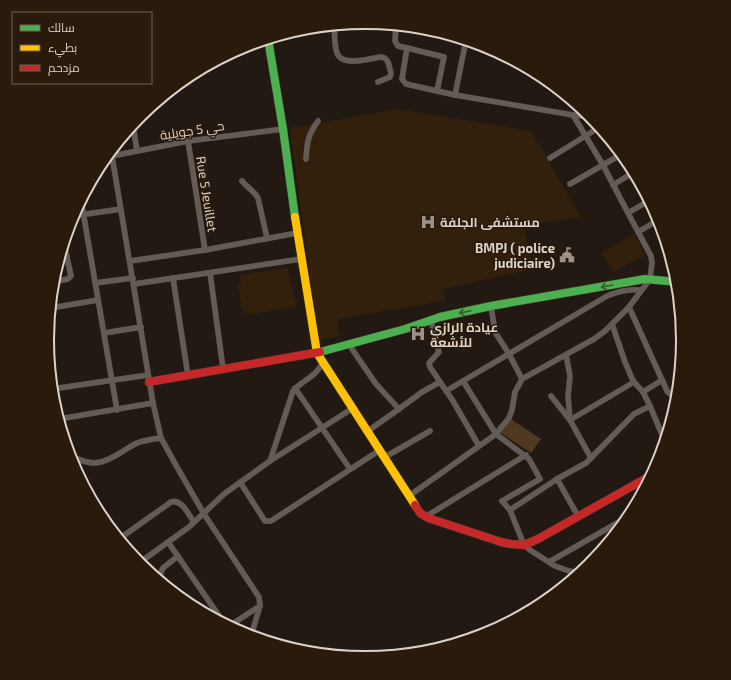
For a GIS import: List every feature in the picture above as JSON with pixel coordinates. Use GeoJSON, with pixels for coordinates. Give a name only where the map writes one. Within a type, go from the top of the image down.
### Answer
{"type":"FeatureCollection","features":[{"type":"Feature","properties":{"kind":"street"},"geometry":{"type":"LineString","coordinates":[[334,31],[336,53],[341,58],[349,62],[380,57],[386,58],[392,73],[378,82]]}},
{"type":"Feature","properties":{"kind":"street"},"geometry":{"type":"LineString","coordinates":[[396,31],[395,43],[398,46],[444,57],[437,91]]}},
{"type":"Feature","properties":{"kind":"street"},"geometry":{"type":"LineString","coordinates":[[269,45],[316,353],[420,513],[425,517],[501,542],[524,545],[538,539],[643,480]]}},
{"type":"Feature","properties":{"kind":"street"},"geometry":{"type":"LineString","coordinates":[[455,95],[465,46]]}},
{"type":"Feature","properties":{"kind":"street"},"geometry":{"type":"LineString","coordinates":[[407,48],[403,81],[406,84],[455,95],[581,116]]}},
{"type":"Feature","properties":{"kind":"street"},"geometry":{"type":"LineString","coordinates":[[408,496],[496,434],[509,418],[515,392],[522,379],[566,356],[594,339],[629,307],[648,279],[652,263],[651,256],[603,165],[574,115]]}},
{"type":"Feature","properties":{"kind":"street"},"geometry":{"type":"LineString","coordinates":[[306,159],[307,140],[310,132],[318,121]]}},
{"type":"Feature","properties":{"kind":"street","name":"حي 5 جويلية"},"geometry":{"type":"LineString","coordinates":[[116,155],[188,141],[282,129]]}},
{"type":"Feature","properties":{"kind":"street"},"geometry":{"type":"LineString","coordinates":[[550,158],[595,130]]}},
{"type":"Feature","properties":{"kind":"street"},"geometry":{"type":"LineString","coordinates":[[134,133],[137,151]]}},
{"type":"Feature","properties":{"kind":"street","name":"Rue 5 Jeuillet"},"geometry":{"type":"LineString","coordinates":[[188,141],[205,250]]}},
{"type":"Feature","properties":{"kind":"street"},"geometry":{"type":"LineString","coordinates":[[570,184],[617,157]]}},
{"type":"Feature","properties":{"kind":"street"},"geometry":{"type":"LineString","coordinates":[[110,162],[121,210],[153,404],[161,438],[204,514],[259,597],[260,606],[253,629]]}},
{"type":"Feature","properties":{"kind":"street"},"geometry":{"type":"LineString","coordinates":[[613,185],[629,175]]}},
{"type":"Feature","properties":{"kind":"street"},"geometry":{"type":"LineString","coordinates":[[242,181],[255,193],[258,198],[267,238]]}},
{"type":"Feature","properties":{"kind":"street"},"geometry":{"type":"LineString","coordinates":[[628,213],[645,203]]}},
{"type":"Feature","properties":{"kind":"street"},"geometry":{"type":"LineString","coordinates":[[117,410],[83,214],[121,210]]}},
{"type":"Feature","properties":{"kind":"street"},"geometry":{"type":"LineString","coordinates":[[638,232],[654,223]]}},
{"type":"Feature","properties":{"kind":"street"},"geometry":{"type":"LineString","coordinates":[[130,261],[205,250],[297,233]]}},
{"type":"Feature","properties":{"kind":"street"},"geometry":{"type":"LineString","coordinates":[[60,281],[68,279],[71,276],[66,256]]}},
{"type":"Feature","properties":{"kind":"street"},"geometry":{"type":"LineString","coordinates":[[134,284],[301,259]]}},
{"type":"Feature","properties":{"kind":"street"},"geometry":{"type":"LineString","coordinates":[[210,273],[223,368]]}},
{"type":"Feature","properties":{"kind":"street"},"geometry":{"type":"LineString","coordinates":[[95,283],[133,278]]}},
{"type":"Feature","properties":{"kind":"street"},"geometry":{"type":"LineString","coordinates":[[173,278],[188,376]]}},
{"type":"Feature","properties":{"kind":"street"},"geometry":{"type":"LineString","coordinates":[[58,388],[112,380],[188,376],[223,368],[316,353],[431,322],[440,317],[491,306],[648,279],[671,282]]}},
{"type":"Feature","properties":{"kind":"street"},"geometry":{"type":"LineString","coordinates":[[446,391],[607,296],[624,290],[641,290]]}},
{"type":"Feature","properties":{"kind":"street"},"geometry":{"type":"LineString","coordinates":[[56,307],[98,300]]}},
{"type":"Feature","properties":{"kind":"street"},"geometry":{"type":"LineString","coordinates":[[491,306],[495,332],[522,379]]}},
{"type":"Feature","properties":{"kind":"street"},"geometry":{"type":"LineString","coordinates":[[629,307],[662,380],[672,395]]}},
{"type":"Feature","properties":{"kind":"street"},"geometry":{"type":"LineString","coordinates":[[431,322],[439,352],[429,363],[479,446]]}},
{"type":"Feature","properties":{"kind":"street"},"geometry":{"type":"LineString","coordinates":[[612,324],[625,362],[634,382],[643,392],[662,434]]}},
{"type":"Feature","properties":{"kind":"street"},"geometry":{"type":"LineString","coordinates":[[104,333],[141,327]]}},
{"type":"Feature","properties":{"kind":"street"},"geometry":{"type":"LineString","coordinates":[[351,343],[352,349],[376,384],[399,409]]}},
{"type":"Feature","properties":{"kind":"street"},"geometry":{"type":"LineString","coordinates":[[566,356],[570,376],[568,396],[570,420]]}},
{"type":"Feature","properties":{"kind":"street"},"geometry":{"type":"LineString","coordinates":[[270,461],[293,391],[315,375],[322,362]]}},
{"type":"Feature","properties":{"kind":"street"},"geometry":{"type":"LineString","coordinates":[[643,392],[662,380]]}},
{"type":"Feature","properties":{"kind":"street"},"geometry":{"type":"LineString","coordinates":[[463,381],[496,434],[526,455],[532,463],[544,487]]}},
{"type":"Feature","properties":{"kind":"street"},"geometry":{"type":"LineString","coordinates":[[368,431],[422,392],[440,382]]}},
{"type":"Feature","properties":{"kind":"street"},"geometry":{"type":"LineString","coordinates":[[570,420],[634,382]]}},
{"type":"Feature","properties":{"kind":"street"},"geometry":{"type":"LineString","coordinates":[[296,388],[350,469]]}},
{"type":"Feature","properties":{"kind":"street"},"geometry":{"type":"LineString","coordinates":[[551,396],[570,420],[591,458]]}},
{"type":"Feature","properties":{"kind":"street"},"geometry":{"type":"LineString","coordinates":[[65,418],[153,404]]}},
{"type":"Feature","properties":{"kind":"street"},"geometry":{"type":"LineString","coordinates":[[510,510],[591,458],[634,414],[650,406]]}},
{"type":"Feature","properties":{"kind":"street"},"geometry":{"type":"LineString","coordinates":[[145,559],[204,514],[224,494],[240,482],[353,408]]}},
{"type":"Feature","properties":{"kind":"street"},"geometry":{"type":"LineString","coordinates":[[385,457],[430,431]]}},
{"type":"Feature","properties":{"kind":"street"},"geometry":{"type":"LineString","coordinates":[[78,459],[93,463],[100,462],[111,458],[139,443],[161,438]]}},
{"type":"Feature","properties":{"kind":"street"},"geometry":{"type":"LineString","coordinates":[[240,482],[263,518],[271,521],[380,450]]}},
{"type":"Feature","properties":{"kind":"street"},"geometry":{"type":"LineString","coordinates":[[425,517],[526,455]]}},
{"type":"Feature","properties":{"kind":"street"},"geometry":{"type":"LineString","coordinates":[[540,479],[502,501],[510,510],[524,545],[549,562],[573,572]]}},
{"type":"Feature","properties":{"kind":"street"},"geometry":{"type":"LineString","coordinates":[[557,480],[578,516]]}},
{"type":"Feature","properties":{"kind":"street"},"geometry":{"type":"LineString","coordinates":[[124,535],[171,502],[175,501],[180,502],[194,522]]}},
{"type":"Feature","properties":{"kind":"street"},"geometry":{"type":"LineString","coordinates":[[549,562],[616,524]]}},
{"type":"Feature","properties":{"kind":"street"},"geometry":{"type":"LineString","coordinates":[[168,542],[217,613]]}},
{"type":"Feature","properties":{"kind":"street"},"geometry":{"type":"LineString","coordinates":[[160,574],[163,568],[178,556]]}},
{"type":"Feature","properties":{"kind":"street"},"geometry":{"type":"LineString","coordinates":[[235,622],[260,606]]}},
{"type":"Feature","properties":{"kind":"shaded area","name":"مستشفى الجلفة"},"geometry":{"type":"Polygon","coordinates":[[[397,109],[531,131],[581,217],[524,226],[533,269],[443,289],[445,301],[337,319],[340,336],[319,340],[290,128],[397,109]]]}},
{"type":"Feature","properties":{"kind":"shaded area"},"geometry":{"type":"Polygon","coordinates":[[[634,234],[645,255],[614,272],[601,253],[634,234]]]}},
{"type":"Feature","properties":{"kind":"shaded area"},"geometry":{"type":"Polygon","coordinates":[[[288,268],[296,307],[247,315],[245,310],[242,311],[238,283],[241,282],[240,275],[288,268]]]}},
{"type":"Feature","properties":{"kind":"shaded area"},"geometry":{"type":"Polygon","coordinates":[[[511,419],[541,439],[531,453],[501,433],[511,419]]]}},
{"type":"Feature","properties":{"kind":"traffic: fast"},"geometry":{"type":"LineString","coordinates":[[269,45],[283,129],[295,217]]}},
{"type":"Feature","properties":{"kind":"traffic: fast"},"geometry":{"type":"LineString","coordinates":[[320,352],[405,329],[440,317],[491,306],[645,279],[671,281]]}},
{"type":"Feature","properties":{"kind":"traffic: slow"},"geometry":{"type":"LineString","coordinates":[[295,217],[317,353],[415,505]]}},
{"type":"Feature","properties":{"kind":"traffic: jam"},"geometry":{"type":"LineString","coordinates":[[149,382],[320,352]]}},
{"type":"Feature","properties":{"kind":"traffic: jam"},"geometry":{"type":"LineString","coordinates":[[415,505],[420,513],[428,518],[501,542],[524,545],[538,539],[643,480]]}},
{"type":"Feature","properties":{"kind":"place","name":"مستشفى الجلفة"},"geometry":{"type":"Point","coordinates":[428,222]}},
{"type":"Feature","properties":{"kind":"place","name":"BMPJ ( police judiciaire)"},"geometry":{"type":"Point","coordinates":[567,255]}},
{"type":"Feature","properties":{"kind":"place","name":"عيادة الرازي للأشعة"},"geometry":{"type":"Point","coordinates":[418,334]}}]}
